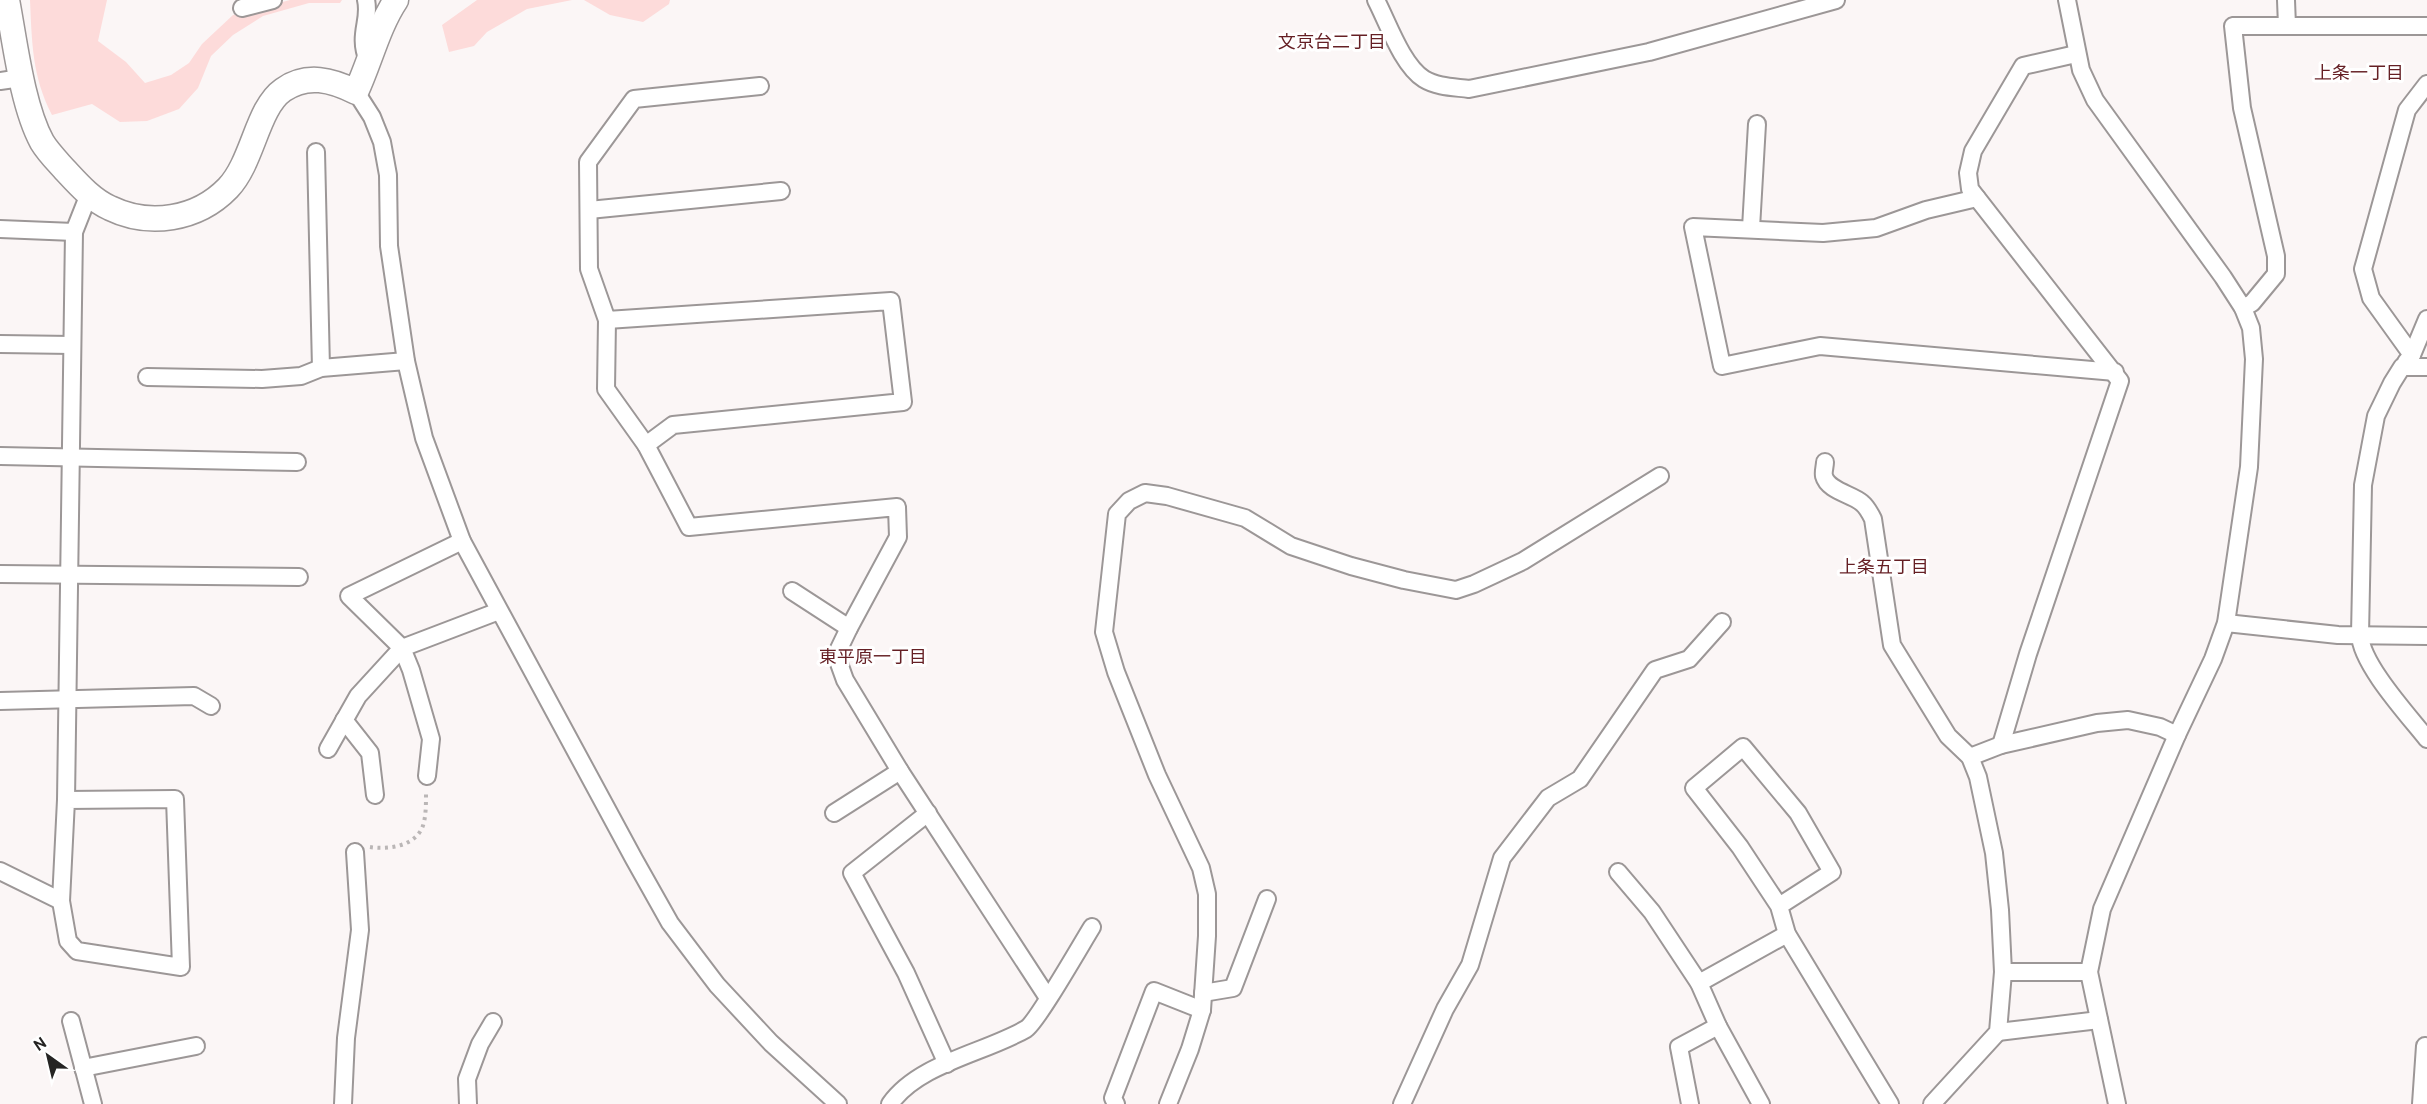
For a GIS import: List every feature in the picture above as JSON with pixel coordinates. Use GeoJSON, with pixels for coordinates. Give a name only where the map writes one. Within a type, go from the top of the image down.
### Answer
{"type":"FeatureCollection","features":[{"type":"Feature","properties":{"kind":"street"},"geometry":{"type":"LineString","coordinates":[[8,0],[10,79],[42,142],[89,194],[108,207],[127,215],[169,219],[207,205],[227,189],[240,174],[270,104],[283,90],[299,82],[321,79],[337,82],[356,92],[372,117],[382,142],[388,175],[389,246],[406,361],[424,438],[462,541],[498,611],[670,923],[717,985],[771,1043],[838,1104]]}},
{"type":"Feature","properties":{"kind":"street"},"geometry":{"type":"LineString","coordinates":[[242,9],[273,0]]}},
{"type":"Feature","properties":{"kind":"street"},"geometry":{"type":"LineString","coordinates":[[366,0],[368,7],[362,33],[364,52],[369,64]]}},
{"type":"Feature","properties":{"kind":"street"},"geometry":{"type":"LineString","coordinates":[[356,92],[369,64],[384,18],[396,0]]}},
{"type":"Feature","properties":{"kind":"street"},"geometry":{"type":"LineString","coordinates":[[1376,0],[1408,64],[1424,79],[1445,86],[1469,89],[1649,52],[1836,0]]}},
{"type":"Feature","properties":{"kind":"street"},"geometry":{"type":"LineString","coordinates":[[2067,0],[2080,70],[2095,100],[2243,308],[2250,328],[2254,359],[2249,467],[2226,623],[2213,658],[2102,909],[2089,972],[2117,1104]]}},
{"type":"Feature","properties":{"kind":"street"},"geometry":{"type":"LineString","coordinates":[[2286,0],[2287,26]]}},
{"type":"Feature","properties":{"kind":"street"},"geometry":{"type":"LineString","coordinates":[[2243,308],[2253,303],[2276,274],[2276,256],[2242,108],[2233,26],[2427,26]]}},
{"type":"Feature","properties":{"kind":"street"},"geometry":{"type":"LineString","coordinates":[[2001,745],[2028,654],[2120,381],[1970,189],[1968,173],[1973,151],[2023,66],[2076,54]]}},
{"type":"Feature","properties":{"kind":"street"},"geometry":{"type":"LineString","coordinates":[[2427,84],[2407,110],[2363,269],[2371,298],[2407,361],[2427,367]]}},
{"type":"Feature","properties":{"kind":"street"},"geometry":{"type":"LineString","coordinates":[[760,86],[634,99],[588,162],[590,269],[607,320],[606,389],[646,445],[689,527],[897,507],[898,537],[836,655],[845,680],[900,771],[1048,998]]}},
{"type":"Feature","properties":{"kind":"street"},"geometry":{"type":"LineString","coordinates":[[1751,228],[1757,124]]}},
{"type":"Feature","properties":{"kind":"street"},"geometry":{"type":"LineString","coordinates":[[316,152],[321,368]]}},
{"type":"Feature","properties":{"kind":"street"},"geometry":{"type":"LineString","coordinates":[[589,210],[781,191]]}},
{"type":"Feature","properties":{"kind":"street"},"geometry":{"type":"LineString","coordinates":[[66,800],[176,799],[181,967],[77,951],[68,940],[61,901],[66,800],[74,232],[89,194]]}},
{"type":"Feature","properties":{"kind":"street"},"geometry":{"type":"LineString","coordinates":[[1977,198],[1926,210],[1876,228],[1823,233],[1693,227],[1722,366],[1820,346],[2115,372]]}},
{"type":"Feature","properties":{"kind":"street"},"geometry":{"type":"LineString","coordinates":[[0,229],[74,232]]}},
{"type":"Feature","properties":{"kind":"street"},"geometry":{"type":"LineString","coordinates":[[607,320],[891,301],[903,402],[673,425],[646,445]]}},
{"type":"Feature","properties":{"kind":"street"},"geometry":{"type":"LineString","coordinates":[[2427,319],[2407,361],[2391,383],[2376,416],[2363,485],[2360,636],[2361,645],[2373,669],[2427,739]]}},
{"type":"Feature","properties":{"kind":"street"},"geometry":{"type":"LineString","coordinates":[[0,344],[72,345]]}},
{"type":"Feature","properties":{"kind":"street"},"geometry":{"type":"LineString","coordinates":[[147,377],[262,379],[301,376],[321,368],[406,361]]}},
{"type":"Feature","properties":{"kind":"street"},"geometry":{"type":"LineString","coordinates":[[0,456],[297,462]]}},
{"type":"Feature","properties":{"kind":"street"},"geometry":{"type":"LineString","coordinates":[[1825,462],[1824,476],[1828,483],[1865,505],[1873,519],[1892,645],[1948,736],[1970,757],[1978,777],[1994,854],[2000,910],[2002,972],[1998,1032],[1932,1104]]}},
{"type":"Feature","properties":{"kind":"street"},"geometry":{"type":"LineString","coordinates":[[1168,1104],[1190,1049],[1202,1010],[1207,894],[1201,868],[1157,775],[1116,672],[1104,632],[1117,514],[1129,501],[1145,493],[1167,495],[1245,518],[1291,546],[1351,566],[1404,580],[1456,590],[1523,561],[1660,476]]}},
{"type":"Feature","properties":{"kind":"street"},"geometry":{"type":"LineString","coordinates":[[428,776],[430,739],[411,670],[402,648],[349,596],[462,541]]}},
{"type":"Feature","properties":{"kind":"street"},"geometry":{"type":"LineString","coordinates":[[0,574],[299,577]]}},
{"type":"Feature","properties":{"kind":"street"},"geometry":{"type":"LineString","coordinates":[[792,591],[849,628]]}},
{"type":"Feature","properties":{"kind":"street"},"geometry":{"type":"LineString","coordinates":[[328,749],[358,696],[402,648],[498,611]]}},
{"type":"Feature","properties":{"kind":"street"},"geometry":{"type":"LineString","coordinates":[[1402,1104],[1445,1009],[1470,965],[1502,858],[1548,798],[1580,779],[1656,670],[1689,659],[1722,622]]}},
{"type":"Feature","properties":{"kind":"street"},"geometry":{"type":"LineString","coordinates":[[2226,623],[2338,636],[2427,636]]}},
{"type":"Feature","properties":{"kind":"street"},"geometry":{"type":"LineString","coordinates":[[0,701],[194,696],[211,706]]}},
{"type":"Feature","properties":{"kind":"street"},"geometry":{"type":"LineString","coordinates":[[344,720],[370,753],[375,795]]}},
{"type":"Feature","properties":{"kind":"street"},"geometry":{"type":"LineString","coordinates":[[1970,757],[2001,745],[2097,723],[2128,720],[2160,727],[2177,735]]}},
{"type":"Feature","properties":{"kind":"street"},"geometry":{"type":"LineString","coordinates":[[1779,906],[1832,872],[1798,813],[1743,747],[1694,788],[1740,847],[1779,906],[1788,933],[1890,1104]]}},
{"type":"Feature","properties":{"kind":"street"},"geometry":{"type":"LineString","coordinates":[[834,813],[900,771]]}},
{"type":"Feature","properties":{"kind":"street"},"geometry":{"type":"LineString","coordinates":[[928,813],[852,873],[906,973],[947,1064]]}},
{"type":"Feature","properties":{"kind":"street"},"geometry":{"type":"LineString","coordinates":[[343,1104],[346,1038],[360,930],[355,852]]}},
{"type":"Feature","properties":{"kind":"street"},"geometry":{"type":"LineString","coordinates":[[0,871],[61,901]]}},
{"type":"Feature","properties":{"kind":"street"},"geometry":{"type":"LineString","coordinates":[[1618,873],[1652,912],[1699,983],[1718,1026],[1761,1104]]}},
{"type":"Feature","properties":{"kind":"street"},"geometry":{"type":"LineString","coordinates":[[1203,993],[1233,988],[1268,899]]}},
{"type":"Feature","properties":{"kind":"street"},"geometry":{"type":"LineString","coordinates":[[890,1104],[900,1090],[947,1064],[1029,1028],[1092,927]]}},
{"type":"Feature","properties":{"kind":"street"},"geometry":{"type":"LineString","coordinates":[[1699,983],[1788,933]]}},
{"type":"Feature","properties":{"kind":"street"},"geometry":{"type":"LineString","coordinates":[[2002,972],[2089,972]]}},
{"type":"Feature","properties":{"kind":"street"},"geometry":{"type":"LineString","coordinates":[[1116,1104],[1113,1098],[1154,992],[1202,1010]]}},
{"type":"Feature","properties":{"kind":"street"},"geometry":{"type":"LineString","coordinates":[[1998,1032],[2099,1020]]}},
{"type":"Feature","properties":{"kind":"street"},"geometry":{"type":"LineString","coordinates":[[71,1021],[93,1104]]}},
{"type":"Feature","properties":{"kind":"street"},"geometry":{"type":"LineString","coordinates":[[468,1104],[467,1079],[480,1044],[493,1022]]}},
{"type":"Feature","properties":{"kind":"street"},"geometry":{"type":"LineString","coordinates":[[1689,1104],[1679,1047],[1718,1026]]}},
{"type":"Feature","properties":{"kind":"street"},"geometry":{"type":"LineString","coordinates":[[83,1068],[196,1046]]}},
{"type":"Feature","properties":{"kind":"street"},"geometry":{"type":"LineString","coordinates":[[2421,1104],[2425,1046]]}},
{"type":"Feature","properties":{"kind":"path"},"geometry":{"type":"LineString","coordinates":[[355,852],[365,847],[384,849],[402,846],[413,838],[424,825],[428,776]]}},
{"type":"Feature","properties":{"kind":"shaded area"},"geometry":{"type":"Polygon","coordinates":[[[30,0],[107,0],[98,41],[126,62],[145,83],[171,75],[189,63],[202,44],[233,15],[290,0],[342,0],[340,3],[309,3],[263,16],[233,35],[211,56],[198,88],[179,109],[147,121],[120,122],[92,104],[52,115],[40,87],[37,73],[30,0]]]}},
{"type":"Feature","properties":{"kind":"shaded area"},"geometry":{"type":"Polygon","coordinates":[[[477,0],[572,0],[527,9],[487,32],[474,46],[449,52],[442,25],[477,0]]]}},
{"type":"Feature","properties":{"kind":"shaded area"},"geometry":{"type":"Polygon","coordinates":[[[584,0],[670,0],[669,4],[643,22],[610,15],[584,0]]]}},
{"type":"Feature","properties":{"kind":"district","name":"文京台二丁目"},"geometry":{"type":"Point","coordinates":[1332,42]}},
{"type":"Feature","properties":{"kind":"district","name":"上条一丁目"},"geometry":{"type":"Point","coordinates":[2359,73]}},
{"type":"Feature","properties":{"kind":"district","name":"上条五丁目"},"geometry":{"type":"Point","coordinates":[1884,567]}},
{"type":"Feature","properties":{"kind":"district","name":"東平原一丁目"},"geometry":{"type":"Point","coordinates":[873,657]}}]}
